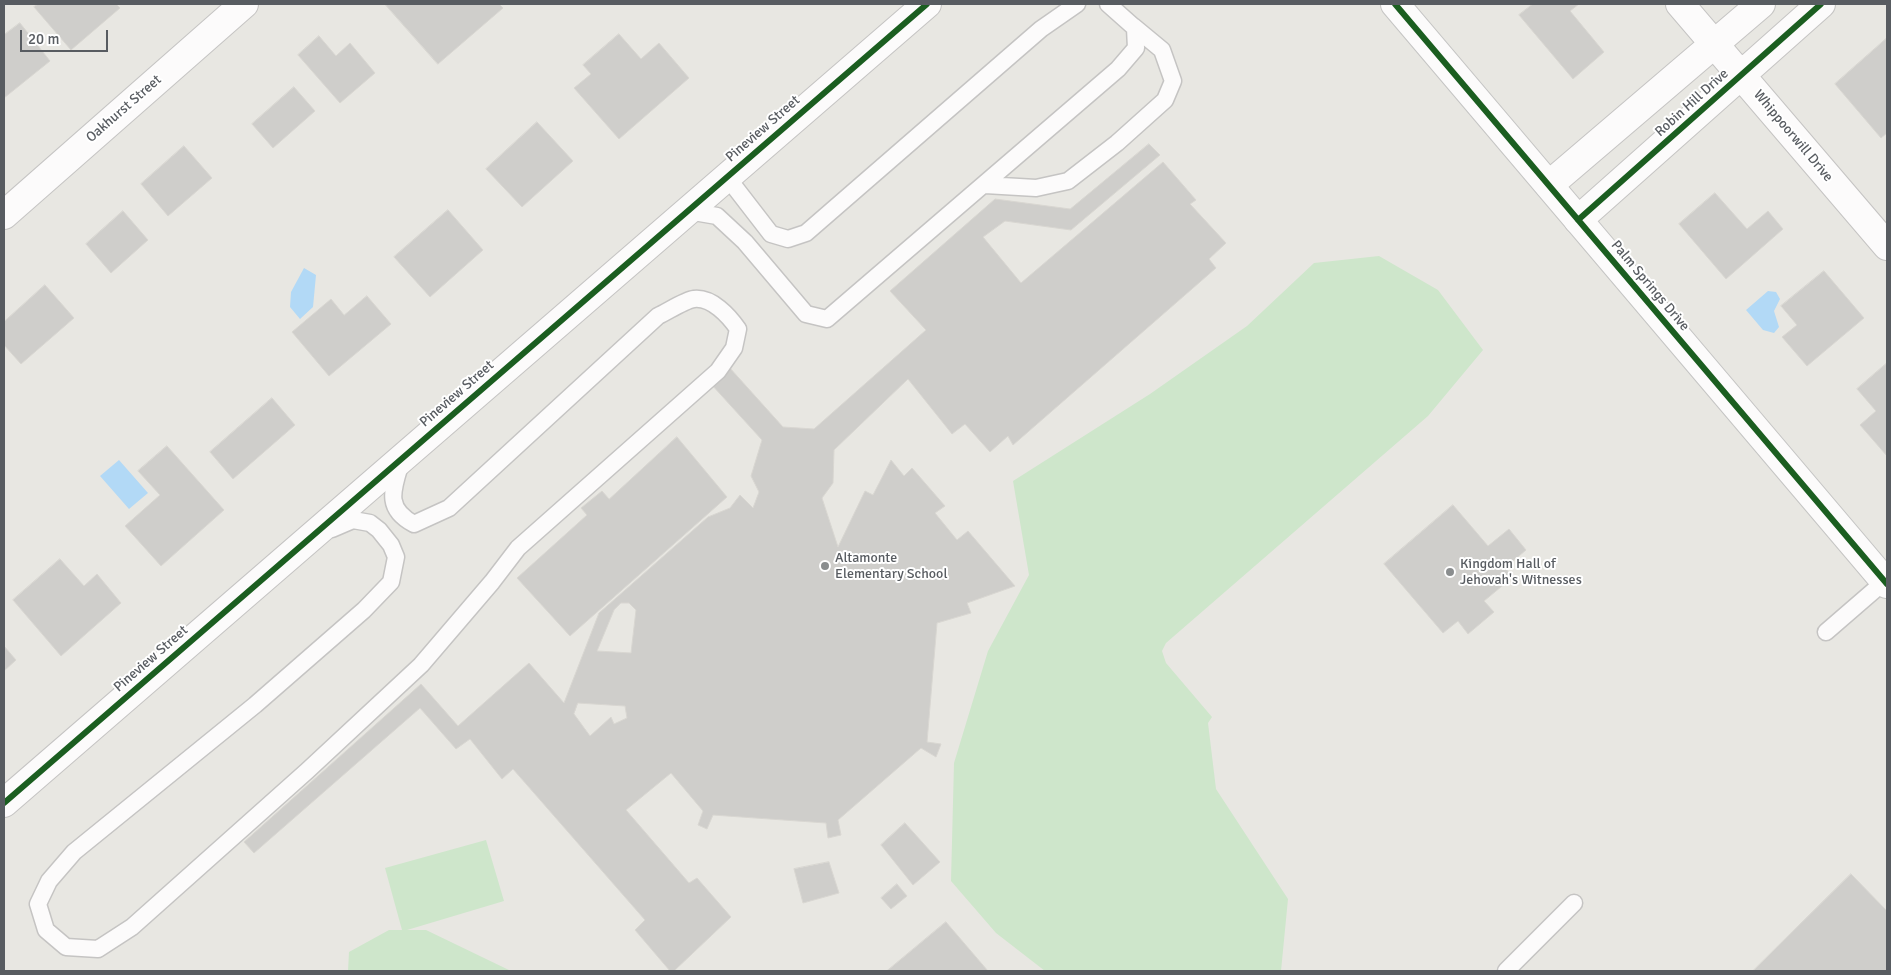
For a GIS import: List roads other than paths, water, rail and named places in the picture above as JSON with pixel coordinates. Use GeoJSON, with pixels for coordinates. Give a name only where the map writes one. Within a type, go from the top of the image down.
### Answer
{"type":"FeatureCollection","features":[{"type":"Feature","properties":{"kind":"street","name":"Oakhurst Street"},"geometry":{"type":"LineString","coordinates":[[4,215],[244,4]]}},
{"type":"Feature","properties":{"kind":"street","name":"Pineview Street"},"geometry":{"type":"LineString","coordinates":[[4,803],[927,4]]}},
{"type":"Feature","properties":{"kind":"street","name":"Palm Springs Drive"},"geometry":{"type":"LineString","coordinates":[[1395,4],[1886,582]]}},
{"type":"Feature","properties":{"kind":"street","name":"Whippoorwill Drive"},"geometry":{"type":"LineString","coordinates":[[1680,4],[1887,246]]}},
{"type":"Feature","properties":{"kind":"street"},"geometry":{"type":"LineString","coordinates":[[1549,185],[1761,4]]}},
{"type":"Feature","properties":{"kind":"street","name":"Robin Hill Drive"},"geometry":{"type":"LineString","coordinates":[[1578,220],[1821,4]]}},
{"type":"Feature","properties":{"kind":"lane"},"geometry":{"type":"LineString","coordinates":[[727,177],[771,234],[788,239],[806,233],[1042,29],[1071,6],[1077,4]]}},
{"type":"Feature","properties":{"kind":"lane"},"geometry":{"type":"LineString","coordinates":[[985,185],[1036,188],[1068,181],[1117,143],[1165,100],[1172,81],[1162,50],[1108,4]]}},
{"type":"Feature","properties":{"kind":"lane"},"geometry":{"type":"LineString","coordinates":[[688,211],[717,216],[745,242],[806,314],[827,319],[1118,69],[1136,48],[1135,28],[1133,26]]}},
{"type":"Feature","properties":{"kind":"lane"},"geometry":{"type":"LineString","coordinates":[[309,538],[353,520],[370,523],[392,545],[396,558],[391,582],[364,610],[255,705],[74,852],[49,881],[38,904],[46,930],[66,947],[98,949],[132,928],[307,771],[421,665],[482,595],[518,548],[718,371],[734,348],[738,329],[728,314],[709,303],[694,299],[658,316],[449,508],[414,524],[404,519],[395,509],[392,497],[402,458]]}},
{"type":"Feature","properties":{"kind":"lane"},"geometry":{"type":"LineString","coordinates":[[1826,632],[1886,582]]}},
{"type":"Feature","properties":{"kind":"lane"},"geometry":{"type":"LineString","coordinates":[[1506,971],[1574,903]]}},
{"type":"Feature","properties":{"kind":"water"},"geometry":{"type":"Polygon","coordinates":[[[304,268],[316,275],[313,307],[300,319],[290,307],[291,292],[304,268]]]}},
{"type":"Feature","properties":{"kind":"water"},"geometry":{"type":"Polygon","coordinates":[[[1768,291],[1776,292],[1780,299],[1774,311],[1779,327],[1774,333],[1763,330],[1746,310],[1768,291]]]}},
{"type":"Feature","properties":{"kind":"water"},"geometry":{"type":"Polygon","coordinates":[[[119,460],[148,493],[129,509],[100,476],[119,460]]]}},
{"type":"Feature","properties":{"kind":"place","name":"Altamonte Elementary School"},"geometry":{"type":"Point","coordinates":[825,566]}},
{"type":"Feature","properties":{"kind":"place","name":"Kingdom Hall of Jehovah's Witnesses"},"geometry":{"type":"Point","coordinates":[1450,572]}}]}
